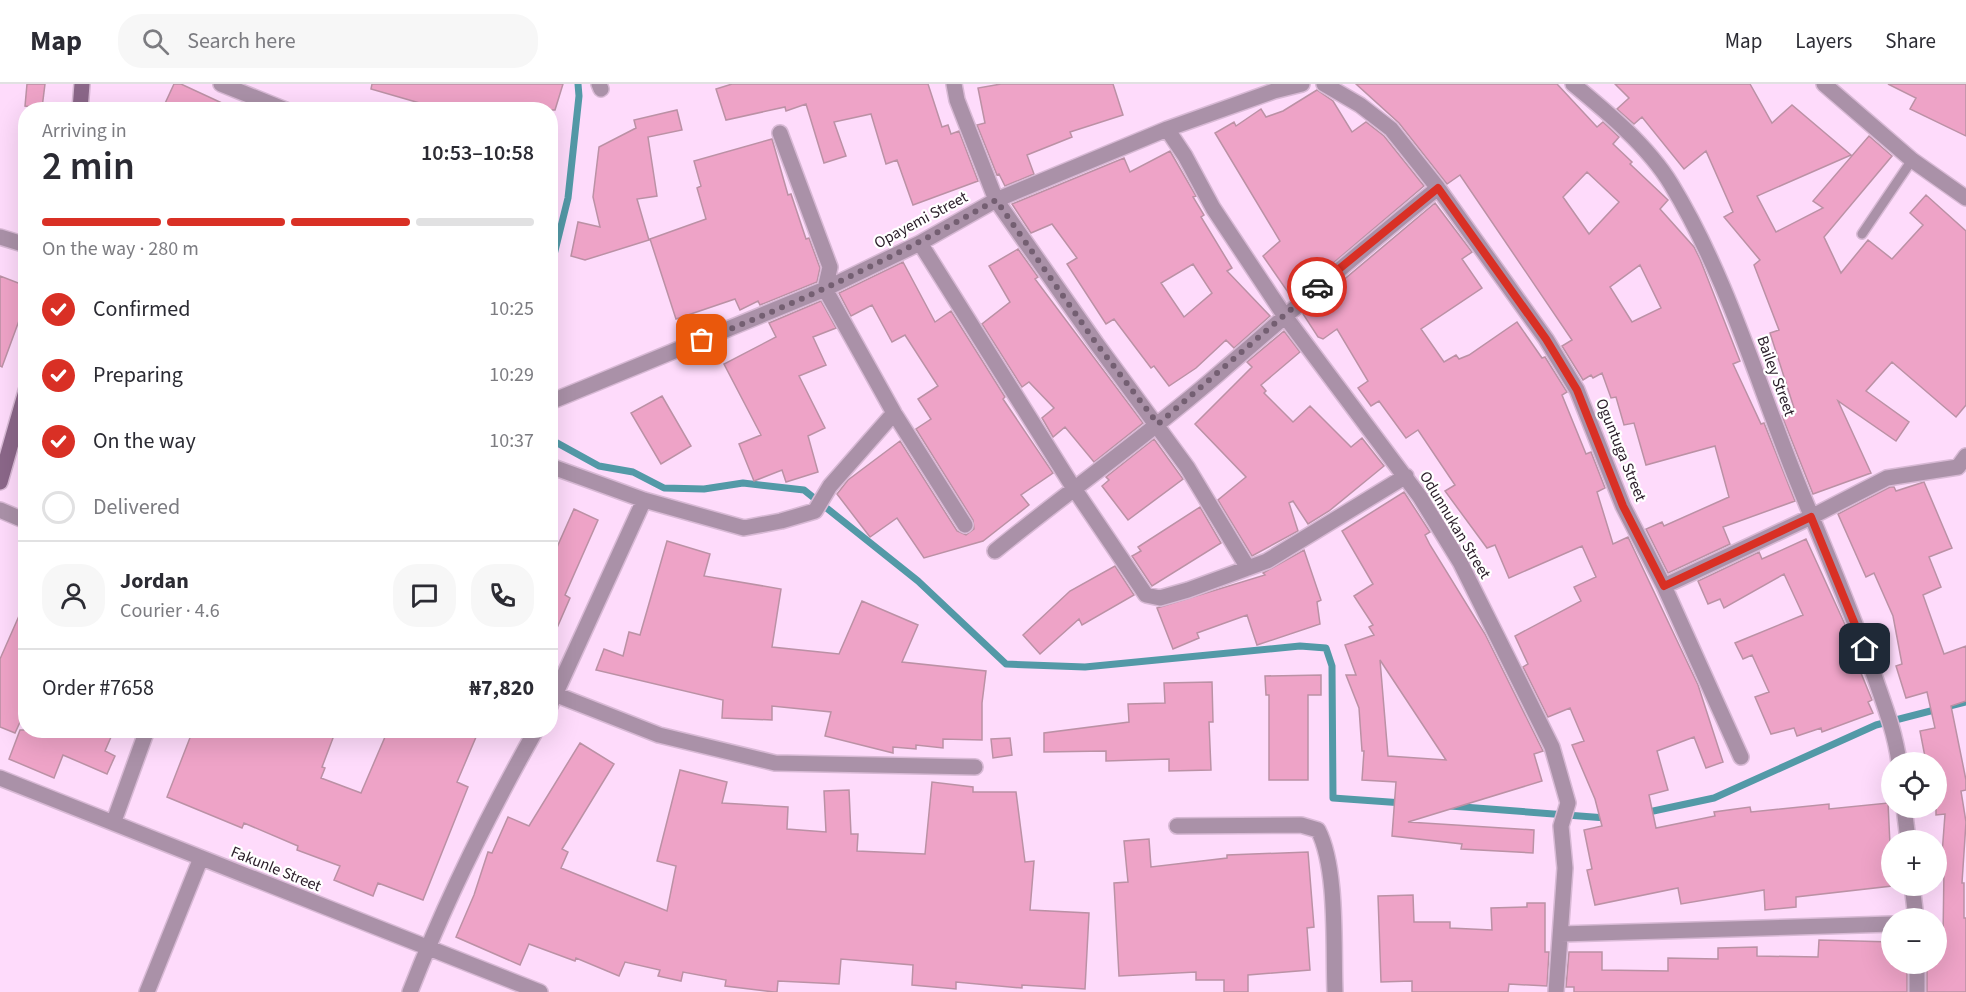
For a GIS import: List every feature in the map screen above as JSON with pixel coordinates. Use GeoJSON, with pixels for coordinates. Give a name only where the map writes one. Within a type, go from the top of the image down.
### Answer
{"type":"FeatureCollection","features":[{"type":"Feature","properties":{"kind":"street"},"geometry":{"type":"LineString","coordinates":[[81,102],[82,84]]}},
{"type":"Feature","properties":{"kind":"street"},"geometry":{"type":"LineString","coordinates":[[221,84],[266,102]]}},
{"type":"Feature","properties":{"kind":"street"},"geometry":{"type":"LineString","coordinates":[[954,84],[957,100],[996,200],[1096,343],[1158,424],[1187,467],[1248,568]]}},
{"type":"Feature","properties":{"kind":"street","name":"Opayemi Street"},"geometry":{"type":"LineString","coordinates":[[558,399],[825,289],[920,243],[996,200],[1167,129],[1274,88],[1302,84]]}},
{"type":"Feature","properties":{"kind":"street","name":"Oguntuga Street"},"geometry":{"type":"LineString","coordinates":[[1324,84],[1360,105],[1391,129],[1438,188],[1546,339],[1577,390],[1623,506],[1664,586],[1741,757]]}},
{"type":"Feature","properties":{"kind":"street","name":"Bailey Street"},"geometry":{"type":"LineString","coordinates":[[1573,84],[1635,141],[1670,182],[1737,321],[1763,398],[1865,649],[1895,737],[1897,752]]}},
{"type":"Feature","properties":{"kind":"street"},"geometry":{"type":"LineString","coordinates":[[1824,84],[1912,160],[1966,198]]}},
{"type":"Feature","properties":{"kind":"street","name":"Odunnukan Street"},"geometry":{"type":"LineString","coordinates":[[1167,129],[1185,156],[1213,208],[1284,315],[1406,476],[1460,562],[1552,747],[1568,803],[1561,826],[1565,868],[1556,992]]}},
{"type":"Feature","properties":{"kind":"street"},"geometry":{"type":"LineString","coordinates":[[780,133],[830,267],[825,289],[894,413],[965,525]]}},
{"type":"Feature","properties":{"kind":"street"},"geometry":{"type":"LineString","coordinates":[[995,551],[1073,487],[1158,424],[1284,315],[1438,188]]}},
{"type":"Feature","properties":{"kind":"street"},"geometry":{"type":"LineString","coordinates":[[0,237],[18,243]]}},
{"type":"Feature","properties":{"kind":"street"},"geometry":{"type":"LineString","coordinates":[[920,243],[1073,487],[1146,595],[1160,598],[1267,561],[1406,476]]}},
{"type":"Feature","properties":{"kind":"street"},"geometry":{"type":"LineString","coordinates":[[558,469],[644,500],[744,528],[781,521],[815,511],[830,486],[894,413]]}},
{"type":"Feature","properties":{"kind":"street"},"geometry":{"type":"LineString","coordinates":[[0,482],[18,419]]}},
{"type":"Feature","properties":{"kind":"street"},"geometry":{"type":"LineString","coordinates":[[1664,586],[1811,517],[1887,478],[1958,467],[1966,456]]}},
{"type":"Feature","properties":{"kind":"street"},"geometry":{"type":"LineString","coordinates":[[558,691],[644,500]]}},
{"type":"Feature","properties":{"kind":"street"},"geometry":{"type":"LineString","coordinates":[[0,510],[18,518]]}},
{"type":"Feature","properties":{"kind":"street"},"geometry":{"type":"LineString","coordinates":[[558,701],[659,735],[775,763],[975,767]]}},
{"type":"Feature","properties":{"kind":"street"},"geometry":{"type":"LineString","coordinates":[[114,821],[144,738]]}},
{"type":"Feature","properties":{"kind":"street"},"geometry":{"type":"LineString","coordinates":[[410,992],[427,948],[494,805],[531,738]]}},
{"type":"Feature","properties":{"kind":"street","name":"Fakunle Street"},"geometry":{"type":"LineString","coordinates":[[0,778],[114,821],[201,858],[540,992]]}},
{"type":"Feature","properties":{"kind":"street"},"geometry":{"type":"LineString","coordinates":[[1177,826],[1301,825],[1318,830],[1326,846],[1331,885],[1335,992]]}},
{"type":"Feature","properties":{"kind":"street"},"geometry":{"type":"LineString","coordinates":[[147,992],[201,858]]}},
{"type":"Feature","properties":{"kind":"street"},"geometry":{"type":"LineString","coordinates":[[1561,934],[1881,924]]}},
{"type":"Feature","properties":{"kind":"street"},"geometry":{"type":"LineString","coordinates":[[1917,974],[1917,992]]}},
{"type":"Feature","properties":{"kind":"lane"},"geometry":{"type":"LineString","coordinates":[[1862,234],[1912,160]]}},
{"type":"Feature","properties":{"kind":"building"},"geometry":{"type":"Polygon","coordinates":[[[27,84],[45,84],[43,102],[25,102],[27,84]]]}},
{"type":"Feature","properties":{"kind":"building"},"geometry":{"type":"Polygon","coordinates":[[[174,84],[181,84],[220,102],[166,102],[174,84]]]}},
{"type":"Feature","properties":{"kind":"building"},"geometry":{"type":"Polygon","coordinates":[[[372,84],[563,84],[557,102],[416,102],[371,89],[372,84]]]}},
{"type":"Feature","properties":{"kind":"building"},"geometry":{"type":"Polygon","coordinates":[[[732,84],[928,84],[942,127],[948,125],[951,134],[959,131],[978,181],[913,205],[897,160],[886,164],[871,114],[834,122],[846,156],[824,163],[806,104],[786,111],[785,107],[726,120],[716,89],[732,84]]]}},
{"type":"Feature","properties":{"kind":"building"},"geometry":{"type":"Polygon","coordinates":[[[1001,84],[1113,84],[1123,115],[1070,132],[1072,137],[1027,155],[1034,174],[1005,186],[999,174],[997,175],[977,125],[985,123],[978,88],[1001,84]]]}},
{"type":"Feature","properties":{"kind":"building"},"geometry":{"type":"Polygon","coordinates":[[[1356,84],[1557,84],[1597,127],[1603,122],[1619,137],[1613,144],[1632,162],[1630,164],[1668,200],[1660,209],[1694,247],[1700,259],[1740,361],[1733,364],[1761,424],[1764,423],[1795,501],[1723,527],[1730,544],[1668,573],[1646,529],[1662,522],[1664,526],[1729,497],[1715,446],[1646,465],[1634,423],[1624,425],[1616,397],[1611,398],[1602,373],[1593,378],[1591,375],[1583,380],[1562,346],[1572,340],[1460,175],[1447,184],[1399,123],[1356,84]],[[1587,172],[1563,197],[1589,234],[1619,202],[1587,172]],[[1640,265],[1610,287],[1632,322],[1661,308],[1640,265]]]}},
{"type":"Feature","properties":{"kind":"building"},"geometry":{"type":"Polygon","coordinates":[[[1615,84],[1750,84],[1772,123],[1792,105],[1851,155],[1757,196],[1776,232],[1823,208],[1813,201],[1869,136],[1892,156],[1824,237],[1841,273],[1868,240],[1892,259],[1923,225],[1910,213],[1926,195],[1966,231],[1966,405],[1956,417],[1892,362],[1866,391],[1909,422],[1896,441],[1838,401],[1871,473],[1813,494],[1782,416],[1795,411],[1770,333],[1779,330],[1754,265],[1760,260],[1724,217],[1733,212],[1706,151],[1684,169],[1642,117],[1634,124],[1617,109],[1629,98],[1615,84]]]}},
{"type":"Feature","properties":{"kind":"building"},"geometry":{"type":"Polygon","coordinates":[[[1888,84],[1966,84],[1966,136],[1910,109],[1916,98],[1888,84]]]}},
{"type":"Feature","properties":{"kind":"building"},"geometry":{"type":"Polygon","coordinates":[[[1317,90],[1333,101],[1352,132],[1366,122],[1384,136],[1424,186],[1292,298],[1263,256],[1280,241],[1215,133],[1234,122],[1236,126],[1261,109],[1266,117],[1283,111],[1317,90]]]}},
{"type":"Feature","properties":{"kind":"building"},"geometry":{"type":"Polygon","coordinates":[[[677,110],[682,130],[648,137],[657,196],[637,199],[649,240],[585,260],[571,256],[578,222],[600,227],[593,197],[599,147],[636,128],[634,120],[677,110]]]}},
{"type":"Feature","properties":{"kind":"building"},"geometry":{"type":"Polygon","coordinates":[[[772,139],[788,195],[791,194],[806,239],[809,238],[820,268],[817,282],[760,305],[758,301],[740,310],[735,299],[676,319],[650,239],[706,219],[697,188],[701,186],[694,161],[772,139]]]}},
{"type":"Feature","properties":{"kind":"building"},"geometry":{"type":"Polygon","coordinates":[[[1170,151],[1196,196],[1193,197],[1204,215],[1201,217],[1232,268],[1227,271],[1270,316],[1234,348],[1226,340],[1196,368],[1169,386],[1154,366],[1151,368],[1114,319],[1106,324],[1067,264],[1077,258],[1052,224],[1031,233],[1012,204],[1124,158],[1130,172],[1170,151]],[[1193,264],[1161,283],[1184,317],[1212,293],[1193,264]]]}},
{"type":"Feature","properties":{"kind":"building"},"geometry":{"type":"Polygon","coordinates":[[[1435,203],[1472,252],[1462,259],[1482,288],[1421,329],[1444,362],[1456,355],[1459,359],[1469,355],[1517,322],[1542,358],[1545,357],[1567,392],[1562,395],[1586,454],[1591,452],[1605,488],[1597,492],[1613,544],[1628,537],[1698,685],[1723,762],[1706,768],[1694,737],[1657,751],[1668,790],[1649,795],[1656,828],[1715,816],[1714,812],[1750,807],[1751,812],[1829,804],[1829,809],[1881,804],[1881,818],[1889,818],[1889,830],[1881,830],[1881,887],[1796,897],[1796,907],[1765,910],[1764,890],[1681,904],[1678,888],[1595,905],[1587,870],[1592,869],[1584,830],[1602,826],[1595,799],[1572,745],[1584,741],[1570,708],[1548,717],[1523,667],[1528,664],[1515,636],[1581,601],[1574,587],[1596,577],[1582,546],[1509,578],[1495,545],[1487,548],[1445,491],[1455,485],[1418,430],[1406,438],[1379,401],[1371,406],[1358,388],[1368,381],[1337,329],[1323,339],[1318,337],[1303,314],[1435,203]]]}},
{"type":"Feature","properties":{"kind":"building"},"geometry":{"type":"Polygon","coordinates":[[[1018,249],[1038,277],[1035,279],[1143,423],[1094,462],[1065,427],[1053,437],[1042,418],[1054,408],[1029,382],[1022,387],[982,324],[1010,302],[989,266],[1018,249]]]}},
{"type":"Feature","properties":{"kind":"building"},"geometry":{"type":"Polygon","coordinates":[[[903,262],[935,322],[951,311],[1005,397],[1003,399],[1053,473],[1021,495],[1029,505],[983,541],[924,558],[897,518],[870,537],[837,494],[848,480],[900,441],[957,531],[966,535],[974,529],[973,520],[916,429],[931,419],[918,399],[938,386],[905,335],[892,342],[872,305],[851,316],[839,293],[903,262]]]}},
{"type":"Feature","properties":{"kind":"building"},"geometry":{"type":"Polygon","coordinates":[[[0,276],[18,283],[18,323],[2,367],[0,366],[0,276]]]}},
{"type":"Feature","properties":{"kind":"building"},"geometry":{"type":"Polygon","coordinates":[[[821,301],[836,328],[813,337],[826,365],[799,376],[825,428],[808,436],[818,472],[786,482],[782,470],[754,481],[739,444],[761,435],[724,364],[776,337],[769,323],[821,301]]]}},
{"type":"Feature","properties":{"kind":"building"},"geometry":{"type":"Polygon","coordinates":[[[1284,331],[1300,352],[1261,385],[1266,391],[1264,393],[1293,422],[1310,406],[1351,447],[1362,438],[1384,466],[1329,511],[1308,524],[1293,501],[1289,503],[1298,531],[1252,556],[1218,500],[1246,477],[1195,424],[1252,367],[1247,362],[1284,331]]]}},
{"type":"Feature","properties":{"kind":"building"},"geometry":{"type":"Polygon","coordinates":[[[662,396],[691,446],[661,464],[631,413],[662,396]]]}},
{"type":"Feature","properties":{"kind":"building"},"geometry":{"type":"Polygon","coordinates":[[[1154,439],[1183,479],[1128,520],[1102,486],[1109,480],[1106,477],[1154,439]]]}},
{"type":"Feature","properties":{"kind":"building"},"geometry":{"type":"Polygon","coordinates":[[[1924,482],[1952,548],[1929,557],[1941,587],[1923,595],[1944,654],[1966,646],[1966,701],[1951,706],[1966,780],[1966,790],[1961,791],[1966,822],[1962,883],[1964,883],[1964,918],[1966,918],[1966,992],[1927,992],[1927,974],[1947,974],[1947,908],[1943,908],[1944,896],[1947,896],[1947,830],[1944,830],[1945,818],[1947,818],[1947,752],[1924,752],[1920,731],[1935,728],[1927,692],[1906,698],[1896,666],[1902,664],[1893,616],[1874,573],[1866,577],[1838,514],[1890,487],[1894,487],[1896,491],[1924,482]]]}},
{"type":"Feature","properties":{"kind":"building"},"geometry":{"type":"Polygon","coordinates":[[[1404,492],[1430,532],[1425,535],[1430,545],[1485,634],[1543,751],[1534,754],[1542,781],[1408,822],[1534,830],[1533,853],[1461,849],[1462,844],[1392,836],[1396,782],[1362,780],[1364,751],[1362,751],[1359,708],[1346,675],[1356,675],[1345,645],[1374,635],[1369,627],[1373,625],[1354,596],[1373,584],[1342,531],[1404,492]],[[1380,660],[1388,756],[1446,760],[1380,660]]]}},
{"type":"Feature","properties":{"kind":"building"},"geometry":{"type":"Polygon","coordinates":[[[1200,507],[1221,543],[1152,586],[1132,556],[1141,551],[1138,547],[1200,507]]]}},
{"type":"Feature","properties":{"kind":"building"},"geometry":{"type":"Polygon","coordinates":[[[574,509],[598,520],[565,595],[570,598],[558,626],[558,545],[574,509]]]}},
{"type":"Feature","properties":{"kind":"building"},"geometry":{"type":"Polygon","coordinates":[[[1806,539],[1847,629],[1850,638],[1847,639],[1872,700],[1868,702],[1873,713],[1822,732],[1821,728],[1797,736],[1794,728],[1771,734],[1755,697],[1769,692],[1752,655],[1743,659],[1735,643],[1803,615],[1784,574],[1724,608],[1720,599],[1708,604],[1698,581],[1759,552],[1762,559],[1806,539]]]}},
{"type":"Feature","properties":{"kind":"building"},"geometry":{"type":"Polygon","coordinates":[[[667,541],[710,554],[704,576],[781,589],[772,647],[839,654],[862,601],[918,625],[902,662],[986,671],[982,703],[982,740],[943,739],[943,748],[916,745],[916,749],[893,747],[893,753],[825,736],[831,712],[772,706],[772,720],[722,718],[723,700],[596,670],[604,649],[623,656],[629,632],[640,635],[667,541]]]}},
{"type":"Feature","properties":{"kind":"building"},"geometry":{"type":"Polygon","coordinates":[[[1304,550],[1321,600],[1317,602],[1320,624],[1257,645],[1247,615],[1197,633],[1199,638],[1173,649],[1157,608],[1265,575],[1263,573],[1304,550]]]}},
{"type":"Feature","properties":{"kind":"building"},"geometry":{"type":"Polygon","coordinates":[[[1115,566],[1134,595],[1082,625],[1079,619],[1040,654],[1023,635],[1070,591],[1115,566]]]}},
{"type":"Feature","properties":{"kind":"building"},"geometry":{"type":"Polygon","coordinates":[[[18,618],[18,726],[15,733],[0,727],[0,659],[18,618]]]}},
{"type":"Feature","properties":{"kind":"building"},"geometry":{"type":"Polygon","coordinates":[[[1321,675],[1321,695],[1308,695],[1308,780],[1269,780],[1269,695],[1266,695],[1265,676],[1321,675]]]}},
{"type":"Feature","properties":{"kind":"building"},"geometry":{"type":"Polygon","coordinates":[[[1212,682],[1213,722],[1209,722],[1211,770],[1169,771],[1169,759],[1106,761],[1106,751],[1044,752],[1044,733],[1129,722],[1128,704],[1165,703],[1164,683],[1212,682]]]}},
{"type":"Feature","properties":{"kind":"building"},"geometry":{"type":"Polygon","coordinates":[[[18,735],[18,738],[111,738],[105,751],[115,756],[107,774],[63,755],[54,778],[9,759],[18,735]]]}},
{"type":"Feature","properties":{"kind":"building"},"geometry":{"type":"Polygon","coordinates":[[[190,738],[333,738],[322,767],[325,768],[321,778],[361,793],[385,738],[476,738],[457,782],[468,787],[423,900],[378,883],[373,896],[334,880],[340,866],[297,850],[298,846],[244,823],[242,828],[167,797],[190,738]]]}},
{"type":"Feature","properties":{"kind":"building"},"geometry":{"type":"Polygon","coordinates":[[[1010,738],[1012,755],[993,758],[991,739],[1010,738]]]}},
{"type":"Feature","properties":{"kind":"building"},"geometry":{"type":"Polygon","coordinates":[[[580,743],[614,764],[562,849],[568,852],[561,868],[667,911],[676,866],[657,861],[680,770],[727,782],[722,803],[788,807],[787,829],[826,832],[824,791],[849,790],[851,834],[858,834],[857,851],[925,854],[932,782],[973,787],[973,792],[1016,792],[1025,862],[1034,861],[1030,910],[1089,913],[1085,989],[1022,985],[1022,988],[956,982],[956,989],[912,985],[913,965],[841,959],[839,984],[778,981],[777,992],[774,992],[725,986],[726,980],[683,972],[681,981],[658,976],[660,970],[625,962],[619,976],[576,958],[575,961],[529,944],[520,965],[456,937],[474,895],[488,852],[492,853],[508,817],[529,826],[580,743]]]}},
{"type":"Feature","properties":{"kind":"building"},"geometry":{"type":"Polygon","coordinates":[[[1149,839],[1151,867],[1227,858],[1227,855],[1308,852],[1314,927],[1307,928],[1310,970],[1248,975],[1248,992],[1224,992],[1224,980],[1196,980],[1196,972],[1119,976],[1114,883],[1128,882],[1124,841],[1149,839]]]}},
{"type":"Feature","properties":{"kind":"building"},"geometry":{"type":"Polygon","coordinates":[[[1413,895],[1414,922],[1450,922],[1450,928],[1492,930],[1491,908],[1527,907],[1527,903],[1545,903],[1545,952],[1549,952],[1547,986],[1509,984],[1508,992],[1412,992],[1412,981],[1381,982],[1378,896],[1413,895]]]}},
{"type":"Feature","properties":{"kind":"building"},"geometry":{"type":"Polygon","coordinates":[[[1819,940],[1881,942],[1881,974],[1907,974],[1907,992],[1574,992],[1574,987],[1566,987],[1569,952],[1602,952],[1602,970],[1668,971],[1668,958],[1718,959],[1718,948],[1757,947],[1757,956],[1818,957],[1819,940]]]}},
{"type":"Feature","properties":{"kind":"waterway"},"geometry":{"type":"LineString","coordinates":[[558,239],[568,198],[579,96],[578,84]]}},
{"type":"Feature","properties":{"kind":"waterway"},"geometry":{"type":"LineString","coordinates":[[558,443],[599,466],[633,472],[664,488],[704,489],[743,483],[804,490],[918,581],[1006,664],[1085,667],[1300,646],[1326,648],[1332,666],[1333,798],[1403,803]]}},
{"type":"Feature","properties":{"kind":"waterway"},"geometry":{"type":"LineString","coordinates":[[1644,813],[1714,798],[1876,725],[1966,702]]}},
{"type":"Feature","properties":{"kind":"waterway"},"geometry":{"type":"LineString","coordinates":[[1450,806],[1606,818]]}},
{"type":"Feature","properties":{"kind":"way so far"},"geometry":{"type":"LineString","coordinates":[[702,340],[825,289],[920,243],[996,200],[1096,343],[1158,424],[1317,287]]}},
{"type":"Feature","properties":{"kind":"route"},"geometry":{"type":"LineString","coordinates":[[1317,287],[1438,188],[1546,339],[1577,390],[1604,452],[1623,506],[1664,586],[1811,517],[1865,649]]}}]}
